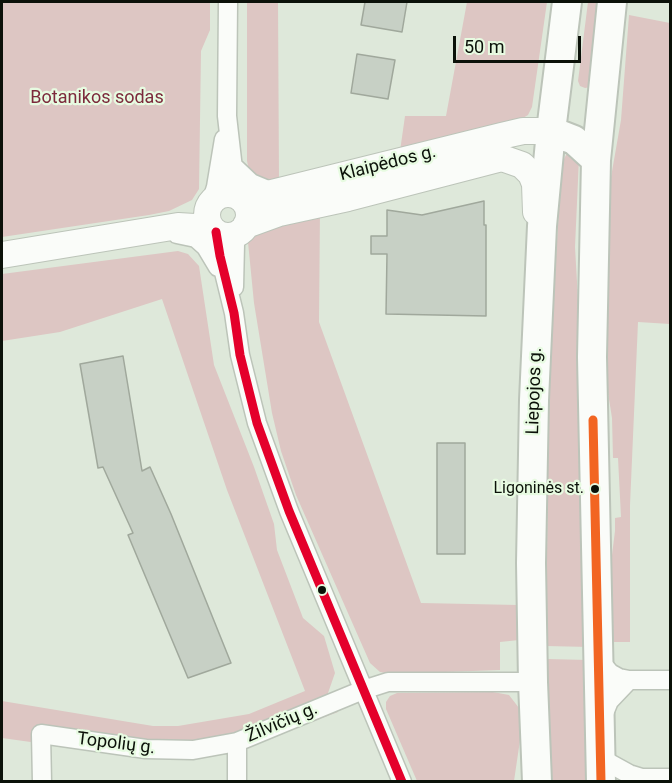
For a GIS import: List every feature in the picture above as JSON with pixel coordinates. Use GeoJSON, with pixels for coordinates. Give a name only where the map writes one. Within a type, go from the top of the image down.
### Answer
{"type":"FeatureCollection","features":[{"type":"Feature","properties":{"kind":"main road","name":"Liepojos g."},"geometry":{"type":"LineString","coordinates":[[537,782],[533,682],[533,446],[542,226],[567,2]]}},
{"type":"Feature","properties":{"kind":"main road"},"geometry":{"type":"LineString","coordinates":[[601,768],[592,357],[596,160],[613,5]]}},
{"type":"Feature","properties":{"kind":"main road"},"geometry":{"type":"LineString","coordinates":[[523,131],[537,117],[548,69],[561,52]]}},
{"type":"Feature","properties":{"kind":"main road"},"geometry":{"type":"LineString","coordinates":[[557,85],[571,99],[580,102],[591,101],[602,92]]}},
{"type":"Feature","properties":{"kind":"main road","name":"Klaipėdos g."},"geometry":{"type":"LineString","coordinates":[[226,215],[275,193],[523,131],[551,131]]}},
{"type":"Feature","properties":{"kind":"main road"},"geometry":{"type":"LineString","coordinates":[[551,131],[574,140],[596,160]]}},
{"type":"Feature","properties":{"kind":"main road"},"geometry":{"type":"LineString","coordinates":[[2,255],[167,228],[226,215],[279,213],[348,198],[502,158],[522,165],[531,174],[535,184],[536,212],[542,226]]}},
{"type":"Feature","properties":{"kind":"street"},"geometry":{"type":"LineString","coordinates":[[228,2],[227,116],[233,166],[226,215],[226,282],[234,313],[240,355],[271,463],[402,782]]}},
{"type":"Feature","properties":{"kind":"street"},"geometry":{"type":"LineString","coordinates":[[227,116],[216,187],[235,244],[234,313]]}},
{"type":"Feature","properties":{"kind":"street"},"geometry":{"type":"LineString","coordinates":[[233,166],[251,183],[275,193]]}},
{"type":"Feature","properties":{"kind":"street"},"geometry":{"type":"LineString","coordinates":[[167,228],[196,238],[206,247],[226,282]]}},
{"type":"Feature","properties":{"kind":"street"},"geometry":{"type":"LineString","coordinates":[[599,660],[610,673],[629,680],[670,680]]}},
{"type":"Feature","properties":{"kind":"street"},"geometry":{"type":"LineString","coordinates":[[600,722],[609,701],[629,680]]}},
{"type":"Feature","properties":{"kind":"street","name":"Žilvičių g."},"geometry":{"type":"LineString","coordinates":[[237,782],[237,742],[363,690],[388,682],[533,682]]}},
{"type":"Feature","properties":{"kind":"street","name":"Topolių g."},"geometry":{"type":"LineString","coordinates":[[42,782],[41,735],[146,749],[193,750],[237,742]]}},
{"type":"Feature","properties":{"kind":"street"},"geometry":{"type":"LineString","coordinates":[[601,768],[618,770],[638,780],[670,778]]}},
{"type":"Feature","properties":{"kind":"green space","name":"Botanikos sodas"},"geometry":{"type":"Polygon","coordinates":[[[2,2],[210,2],[210,30],[201,51],[199,189],[192,200],[169,211],[149,215],[2,237],[2,2]]]}},
{"type":"Feature","properties":{"kind":"green space"},"geometry":{"type":"Polygon","coordinates":[[[247,2],[278,2],[279,180],[260,180],[249,170],[247,161],[247,2]]]}},
{"type":"Feature","properties":{"kind":"green space"},"geometry":{"type":"Polygon","coordinates":[[[467,2],[547,2],[532,107],[528,115],[518,121],[400,151],[405,116],[446,116],[467,2]]]}},
{"type":"Feature","properties":{"kind":"green space"},"geometry":{"type":"Polygon","coordinates":[[[588,2],[601,2],[591,87],[585,88],[580,86],[578,81],[588,2]]]}},
{"type":"Feature","properties":{"kind":"green space"},"geometry":{"type":"Polygon","coordinates":[[[629,15],[670,23],[670,324],[638,322],[630,505],[630,642],[609,642],[607,595],[615,518],[621,517],[618,458],[613,458],[612,418],[605,374],[607,200],[621,120],[629,15]]]}},
{"type":"Feature","properties":{"kind":"green space"},"geometry":{"type":"Polygon","coordinates":[[[572,151],[579,158],[575,247],[581,352],[590,647],[546,646],[549,366],[562,163],[567,153],[572,151]]]}},
{"type":"Feature","properties":{"kind":"green space"},"geometry":{"type":"Polygon","coordinates":[[[320,209],[319,322],[421,603],[518,605],[519,640],[500,642],[500,670],[391,674],[380,672],[370,663],[296,495],[281,451],[272,413],[254,303],[248,242],[250,236],[320,209]]]}},
{"type":"Feature","properties":{"kind":"green space"},"geometry":{"type":"Polygon","coordinates":[[[178,251],[188,254],[199,266],[214,365],[254,467],[274,524],[277,550],[303,618],[324,636],[335,673],[328,693],[338,712],[244,747],[171,758],[131,756],[2,738],[2,701],[153,726],[178,726],[249,714],[305,691],[227,490],[162,299],[60,332],[2,341],[2,274],[178,251]]]}},
{"type":"Feature","properties":{"kind":"green space"},"geometry":{"type":"Polygon","coordinates":[[[547,659],[588,660],[592,781],[551,781],[547,659]]]}},
{"type":"Feature","properties":{"kind":"green space"},"geometry":{"type":"Polygon","coordinates":[[[493,692],[509,695],[519,708],[523,720],[514,781],[417,781],[386,709],[386,702],[390,696],[397,693],[493,692]]]}},
{"type":"Feature","properties":{"kind":"building"},"geometry":{"type":"Polygon","coordinates":[[[365,2],[407,2],[402,32],[361,25],[365,2]]]}},
{"type":"Feature","properties":{"kind":"building"},"geometry":{"type":"Polygon","coordinates":[[[357,54],[395,60],[388,99],[351,93],[357,54]]]}},
{"type":"Feature","properties":{"kind":"building"},"geometry":{"type":"Polygon","coordinates":[[[484,201],[486,316],[386,314],[387,254],[371,254],[371,236],[387,236],[387,210],[422,215],[484,201]]]}},
{"type":"Feature","properties":{"kind":"building"},"geometry":{"type":"Polygon","coordinates":[[[123,356],[142,471],[150,467],[231,663],[188,678],[128,535],[133,533],[103,467],[98,468],[80,364],[123,356]]]}},
{"type":"Feature","properties":{"kind":"building"},"geometry":{"type":"Polygon","coordinates":[[[437,443],[465,443],[465,554],[437,554],[437,443]]]}},
{"type":"Feature","properties":{"kind":"transit line"},"geometry":{"type":"LineString","coordinates":[[216,232],[234,313],[240,355],[257,423],[289,511],[402,782]]}},
{"type":"Feature","properties":{"kind":"transit line"},"geometry":{"type":"LineString","coordinates":[[593,420],[601,782]]}},
{"type":"Feature","properties":{"kind":"place","name":"Ligoninės st."},"geometry":{"type":"Point","coordinates":[595,489]}}]}
